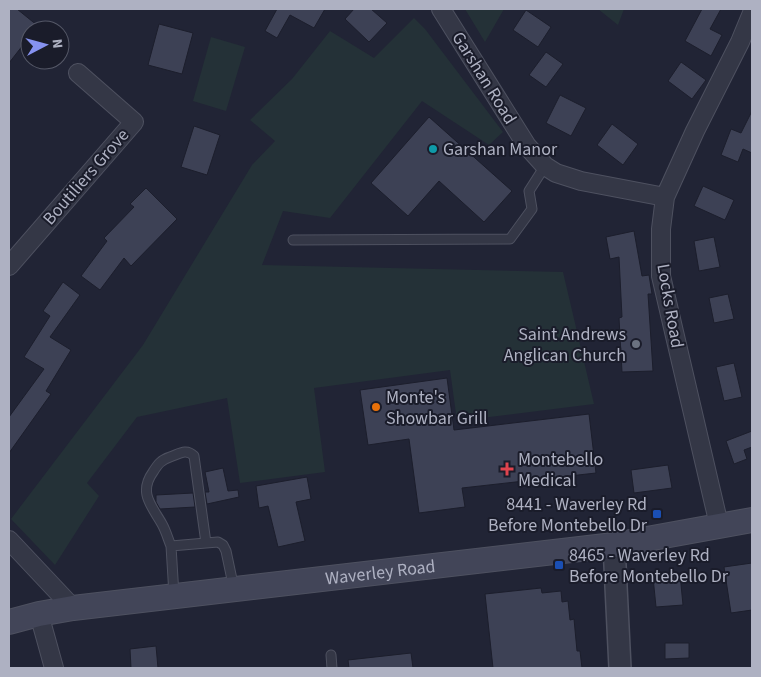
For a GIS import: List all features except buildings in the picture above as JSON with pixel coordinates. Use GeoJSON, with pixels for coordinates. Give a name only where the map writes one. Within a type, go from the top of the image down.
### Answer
{"type":"FeatureCollection","features":[{"type":"Feature","properties":{"kind":"main road","name":"Waverley Road"},"geometry":{"type":"LineString","coordinates":[[9,622],[73,608],[614,545],[752,520]]}},
{"type":"Feature","properties":{"kind":"street","name":"Garshan Road"},"geometry":{"type":"LineString","coordinates":[[441,9],[527,146],[545,166],[556,173],[581,182],[665,198]]}},
{"type":"Feature","properties":{"kind":"street","name":"Locks Road"},"geometry":{"type":"LineString","coordinates":[[719,525],[661,276],[661,229],[665,198],[752,13]]}},
{"type":"Feature","properties":{"kind":"street","name":"Boutiliers Grove"},"geometry":{"type":"LineString","coordinates":[[9,266],[134,122],[78,73]]}},
{"type":"Feature","properties":{"kind":"street"},"geometry":{"type":"LineString","coordinates":[[9,540],[73,608]]}},
{"type":"Feature","properties":{"kind":"street"},"geometry":{"type":"LineString","coordinates":[[614,545],[620,668]]}},
{"type":"Feature","properties":{"kind":"street"},"geometry":{"type":"LineString","coordinates":[[39,614],[54,668]]}},
{"type":"Feature","properties":{"kind":"lane"},"geometry":{"type":"LineString","coordinates":[[293,240],[510,238],[532,209],[529,192],[545,166]]}},
{"type":"Feature","properties":{"kind":"lane"},"geometry":{"type":"LineString","coordinates":[[174,596],[171,546],[163,525],[150,506],[146,492],[148,478],[161,460],[185,451],[190,452],[194,456],[206,543]]}},
{"type":"Feature","properties":{"kind":"lane"},"geometry":{"type":"LineString","coordinates":[[171,546],[218,542],[223,545],[234,589]]}},
{"type":"Feature","properties":{"kind":"lane"},"geometry":{"type":"LineString","coordinates":[[331,654],[332,668]]}},
{"type":"Feature","properties":{"kind":"shaded area"},"geometry":{"type":"Polygon","coordinates":[[[465,9],[504,9],[485,42],[465,9]]]}},
{"type":"Feature","properties":{"kind":"shaded area"},"geometry":{"type":"Polygon","coordinates":[[[598,9],[624,9],[618,25],[598,9]]]}},
{"type":"Feature","properties":{"kind":"shaded area"},"geometry":{"type":"Polygon","coordinates":[[[414,18],[425,29],[503,132],[489,145],[422,101],[330,218],[283,211],[262,265],[563,272],[594,404],[457,421],[450,370],[314,388],[325,472],[240,483],[227,398],[137,417],[87,483],[99,496],[55,565],[11,519],[143,345],[252,165],[275,141],[250,120],[292,79],[330,31],[374,58],[414,18]]]}},
{"type":"Feature","properties":{"kind":"shaded area"},"geometry":{"type":"Polygon","coordinates":[[[211,37],[245,47],[226,111],[193,101],[211,37]]]}},
{"type":"Feature","properties":{"kind":"place","name":"Garshan Manor"},"geometry":{"type":"Point","coordinates":[433,149]}},
{"type":"Feature","properties":{"kind":"place","name":"Saint Andrews Anglican Church"},"geometry":{"type":"Point","coordinates":[636,344]}},
{"type":"Feature","properties":{"kind":"place","name":"Monte's Showbar Grill"},"geometry":{"type":"Point","coordinates":[376,407]}},
{"type":"Feature","properties":{"kind":"place","name":"Montebello Medical"},"geometry":{"type":"Point","coordinates":[507,469]}},
{"type":"Feature","properties":{"kind":"place","name":"8441 - Waverley Rd Before Montebello Dr"},"geometry":{"type":"Point","coordinates":[657,514]}},
{"type":"Feature","properties":{"kind":"place","name":"8465 - Waverley Rd Before Montebello Dr"},"geometry":{"type":"Point","coordinates":[559,565]}}]}
